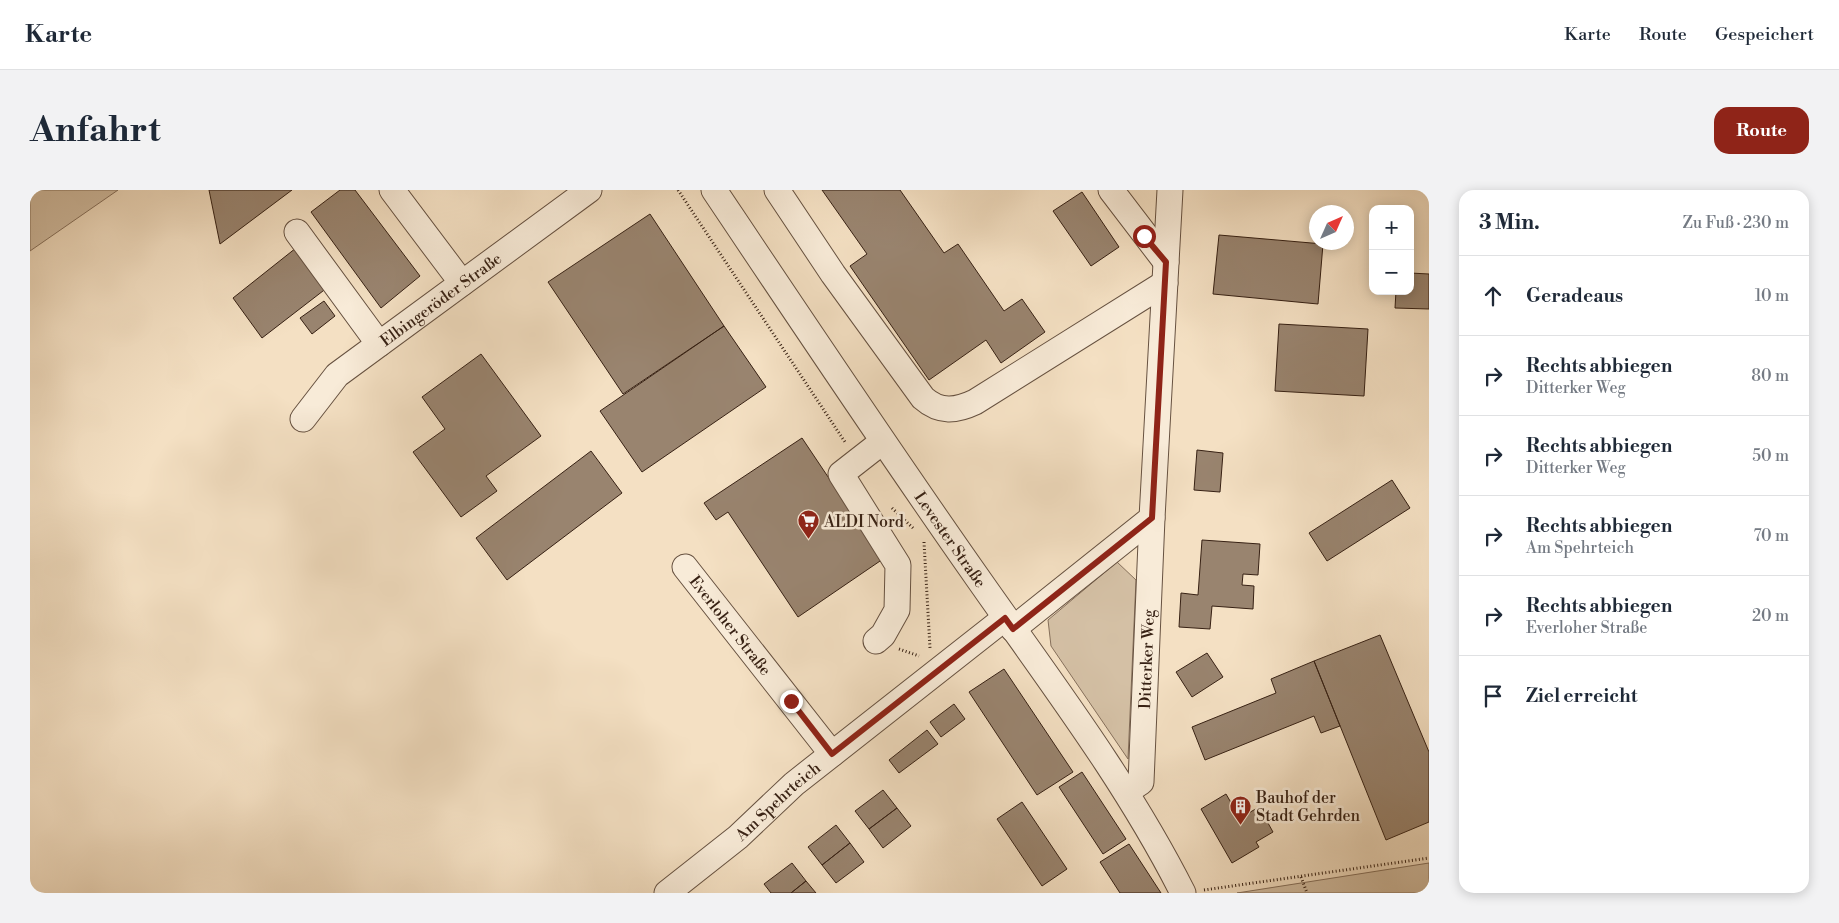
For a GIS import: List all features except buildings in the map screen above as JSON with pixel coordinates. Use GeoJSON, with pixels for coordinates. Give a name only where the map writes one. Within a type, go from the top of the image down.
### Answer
{"type":"FeatureCollection","features":[{"type":"Feature","properties":{"kind":"street"},"geometry":{"type":"LineString","coordinates":[[392,190],[462,283]]}},
{"type":"Feature","properties":{"kind":"street","name":"Elbingeröder Straße"},"geometry":{"type":"LineString","coordinates":[[303,419],[337,375],[589,190]]}},
{"type":"Feature","properties":{"kind":"street","name":"Levester Straße"},"geometry":{"type":"LineString","coordinates":[[714,190],[882,442],[1066,702],[1190,892]]}},
{"type":"Feature","properties":{"kind":"street"},"geometry":{"type":"LineString","coordinates":[[777,190],[834,274],[923,398],[939,409],[957,409],[975,402],[1165,272],[1111,190]]}},
{"type":"Feature","properties":{"kind":"street","name":"Ditterker Weg"},"geometry":{"type":"LineString","coordinates":[[1126,792],[1141,782],[1152,518],[1170,190]]}},
{"type":"Feature","properties":{"kind":"street"},"geometry":{"type":"LineString","coordinates":[[297,232],[380,344]]}},
{"type":"Feature","properties":{"kind":"street"},"geometry":{"type":"LineString","coordinates":[[876,641],[883,635],[897,610],[898,565],[841,474],[882,442]]}},
{"type":"Feature","properties":{"kind":"street"},"geometry":{"type":"LineString","coordinates":[[1009,623],[1152,518]]}},
{"type":"Feature","properties":{"kind":"street","name":"Everloher Straße"},"geometry":{"type":"LineString","coordinates":[[685,567],[832,754]]}},
{"type":"Feature","properties":{"kind":"street","name":"Am Spehrteich"},"geometry":{"type":"LineString","coordinates":[[667,893],[738,837],[794,784],[832,754],[938,672],[1009,623]]}},
{"type":"Feature","properties":{"kind":"path"},"geometry":{"type":"LineString","coordinates":[[678,190],[858,461]]}},
{"type":"Feature","properties":{"kind":"path"},"geometry":{"type":"LineString","coordinates":[[891,507],[917,532]]}},
{"type":"Feature","properties":{"kind":"path"},"geometry":{"type":"LineString","coordinates":[[929,546],[924,539],[930,630],[929,660],[938,672]]}},
{"type":"Feature","properties":{"kind":"path"},"geometry":{"type":"LineString","coordinates":[[1190,892],[1429,858]]}},
{"type":"Feature","properties":{"kind":"path"},"geometry":{"type":"LineString","coordinates":[[1301,877],[1307,893]]}},
{"type":"Feature","properties":{"kind":"shaded area"},"geometry":{"type":"Polygon","coordinates":[[[30,190],[118,190],[30,251],[30,190]]]}},
{"type":"Feature","properties":{"kind":"shaded area"},"geometry":{"type":"Polygon","coordinates":[[[1117,562],[1136,580],[1128,759],[1051,646],[1048,620],[1117,562]]]}},
{"type":"Feature","properties":{"kind":"shaded area"},"geometry":{"type":"Polygon","coordinates":[[[1429,863],[1429,893],[1237,893],[1429,863]]]}},
{"type":"Feature","properties":{"kind":"place","name":"ALDI Nord"},"geometry":{"type":"Point","coordinates":[808,540]}},
{"type":"Feature","properties":{"kind":"place","name":"Bauhof der Stadt Gehrden"},"geometry":{"type":"Point","coordinates":[1240,825]}},
{"type":"Feature","properties":{"kind":"route"},"geometry":{"type":"LineString","coordinates":[[791,701],[832,754],[1005,618],[1013,629],[1152,518],[1166,262],[1144,236]]}}]}
